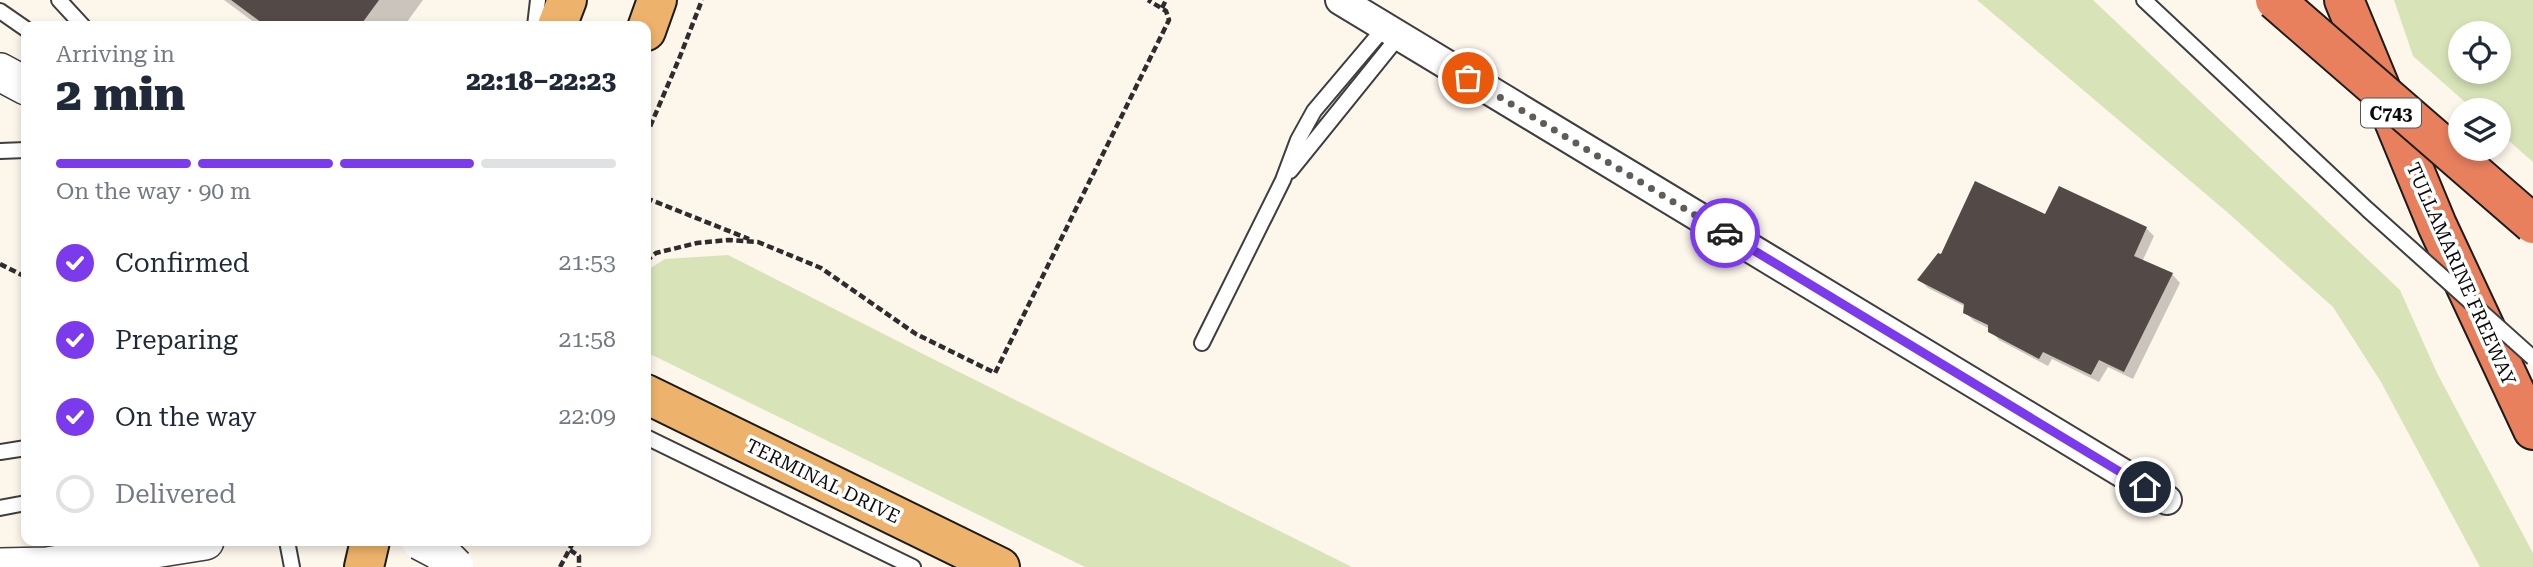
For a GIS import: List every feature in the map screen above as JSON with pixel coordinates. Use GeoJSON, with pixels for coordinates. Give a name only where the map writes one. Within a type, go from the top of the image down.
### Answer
{"type":"FeatureCollection","features":[{"type":"Feature","properties":{"kind":"highway"},"geometry":{"type":"LineString","coordinates":[[2275,0],[2533,223]]}},
{"type":"Feature","properties":{"kind":"highway","name":"TULLAMARINE FREEWAY"},"geometry":{"type":"LineString","coordinates":[[2344,0],[2437,225],[2533,430]]}},
{"type":"Feature","properties":{"kind":"main road"},"geometry":{"type":"LineString","coordinates":[[559,21],[567,0]]}},
{"type":"Feature","properties":{"kind":"main road"},"geometry":{"type":"LineString","coordinates":[[650,21],[657,0]]}},
{"type":"Feature","properties":{"kind":"main road","name":"TERMINAL DRIVE"},"geometry":{"type":"LineString","coordinates":[[651,396],[1000,567]]}},
{"type":"Feature","properties":{"kind":"main road"},"geometry":{"type":"LineString","coordinates":[[364,567],[369,546]]}},
{"type":"Feature","properties":{"kind":"main road"},"geometry":{"type":"LineString","coordinates":[[444,567],[450,546]]}},
{"type":"Feature","properties":{"kind":"street"},"geometry":{"type":"LineString","coordinates":[[1340,0],[2167,500]]}},
{"type":"Feature","properties":{"kind":"street"},"geometry":{"type":"LineString","coordinates":[[0,72],[21,83]]}},
{"type":"Feature","properties":{"kind":"street"},"geometry":{"type":"LineString","coordinates":[[0,566],[46,567],[174,546]]}},
{"type":"Feature","properties":{"kind":"street"},"geometry":{"type":"LineString","coordinates":[[430,546],[455,567]]}},
{"type":"Feature","properties":{"kind":"lane"},"geometry":{"type":"LineString","coordinates":[[60,0],[79,21]]}},
{"type":"Feature","properties":{"kind":"lane"},"geometry":{"type":"LineString","coordinates":[[536,21],[538,0]]}},
{"type":"Feature","properties":{"kind":"lane"},"geometry":{"type":"LineString","coordinates":[[2144,0],[2368,210],[2533,358]]}},
{"type":"Feature","properties":{"kind":"lane"},"geometry":{"type":"LineString","coordinates":[[0,11],[21,26]]}},
{"type":"Feature","properties":{"kind":"lane"},"geometry":{"type":"LineString","coordinates":[[1202,343],[1314,111],[1392,32]]}},
{"type":"Feature","properties":{"kind":"lane"},"geometry":{"type":"LineString","coordinates":[[0,151],[21,150]]}},
{"type":"Feature","properties":{"kind":"lane"},"geometry":{"type":"LineString","coordinates":[[651,439],[913,567]]}},
{"type":"Feature","properties":{"kind":"lane"},"geometry":{"type":"LineString","coordinates":[[0,452],[21,449]]}},
{"type":"Feature","properties":{"kind":"lane"},"geometry":{"type":"LineString","coordinates":[[0,508],[21,504]]}},
{"type":"Feature","properties":{"kind":"lane"},"geometry":{"type":"LineString","coordinates":[[288,546],[292,567]]}},
{"type":"Feature","properties":{"kind":"path"},"geometry":{"type":"LineString","coordinates":[[651,124],[702,0]]}},
{"type":"Feature","properties":{"kind":"path"},"geometry":{"type":"LineString","coordinates":[[651,200],[821,268],[916,334],[995,373],[1169,20],[1166,11],[1148,0]]}},
{"type":"Feature","properties":{"kind":"path"},"geometry":{"type":"LineString","coordinates":[[1162,8],[1166,0]]}},
{"type":"Feature","properties":{"kind":"path"},"geometry":{"type":"LineString","coordinates":[[651,257],[656,253],[697,243],[728,240],[758,242]]}},
{"type":"Feature","properties":{"kind":"path"},"geometry":{"type":"LineString","coordinates":[[0,264],[21,274]]}},
{"type":"Feature","properties":{"kind":"path"},"geometry":{"type":"LineString","coordinates":[[560,567],[571,546]]}},
{"type":"Feature","properties":{"kind":"path"},"geometry":{"type":"LineString","coordinates":[[570,550],[579,556],[579,567]]}},
{"type":"Feature","properties":{"kind":"green space"},"geometry":{"type":"Polygon","coordinates":[[[1977,0],[2093,0],[2400,290],[2437,373],[2533,553],[2533,567],[2480,567],[2381,382],[2333,307],[2227,212],[1977,0]]]}},
{"type":"Feature","properties":{"kind":"green space"},"geometry":{"type":"Polygon","coordinates":[[[2394,0],[2533,0],[2533,162],[2511,143],[2511,98],[2460,98],[2413,56],[2394,0]]]}},
{"type":"Feature","properties":{"kind":"green space"},"geometry":{"type":"Polygon","coordinates":[[[728,255],[1352,567],[1085,567],[651,354],[651,268],[665,259],[728,255]]]}},
{"type":"Feature","properties":{"kind":"building"},"geometry":{"type":"Polygon","coordinates":[[[231,0],[379,0],[364,21],[259,21],[231,0]]]}},
{"type":"Feature","properties":{"kind":"building"},"geometry":{"type":"Polygon","coordinates":[[[1975,181],[2045,214],[2059,186],[2147,227],[2134,256],[2173,273],[2124,372],[2099,360],[2091,375],[2043,352],[2039,359],[1988,332],[1988,325],[1963,313],[1964,304],[1917,280],[1938,253],[1941,254],[1975,181]]]}},
{"type":"Feature","properties":{"kind":"way so far"},"geometry":{"type":"LineString","coordinates":[[1468,78],[1725,233]]}},
{"type":"Feature","properties":{"kind":"route"},"geometry":{"type":"LineString","coordinates":[[1725,233],[2145,487]]}}]}
